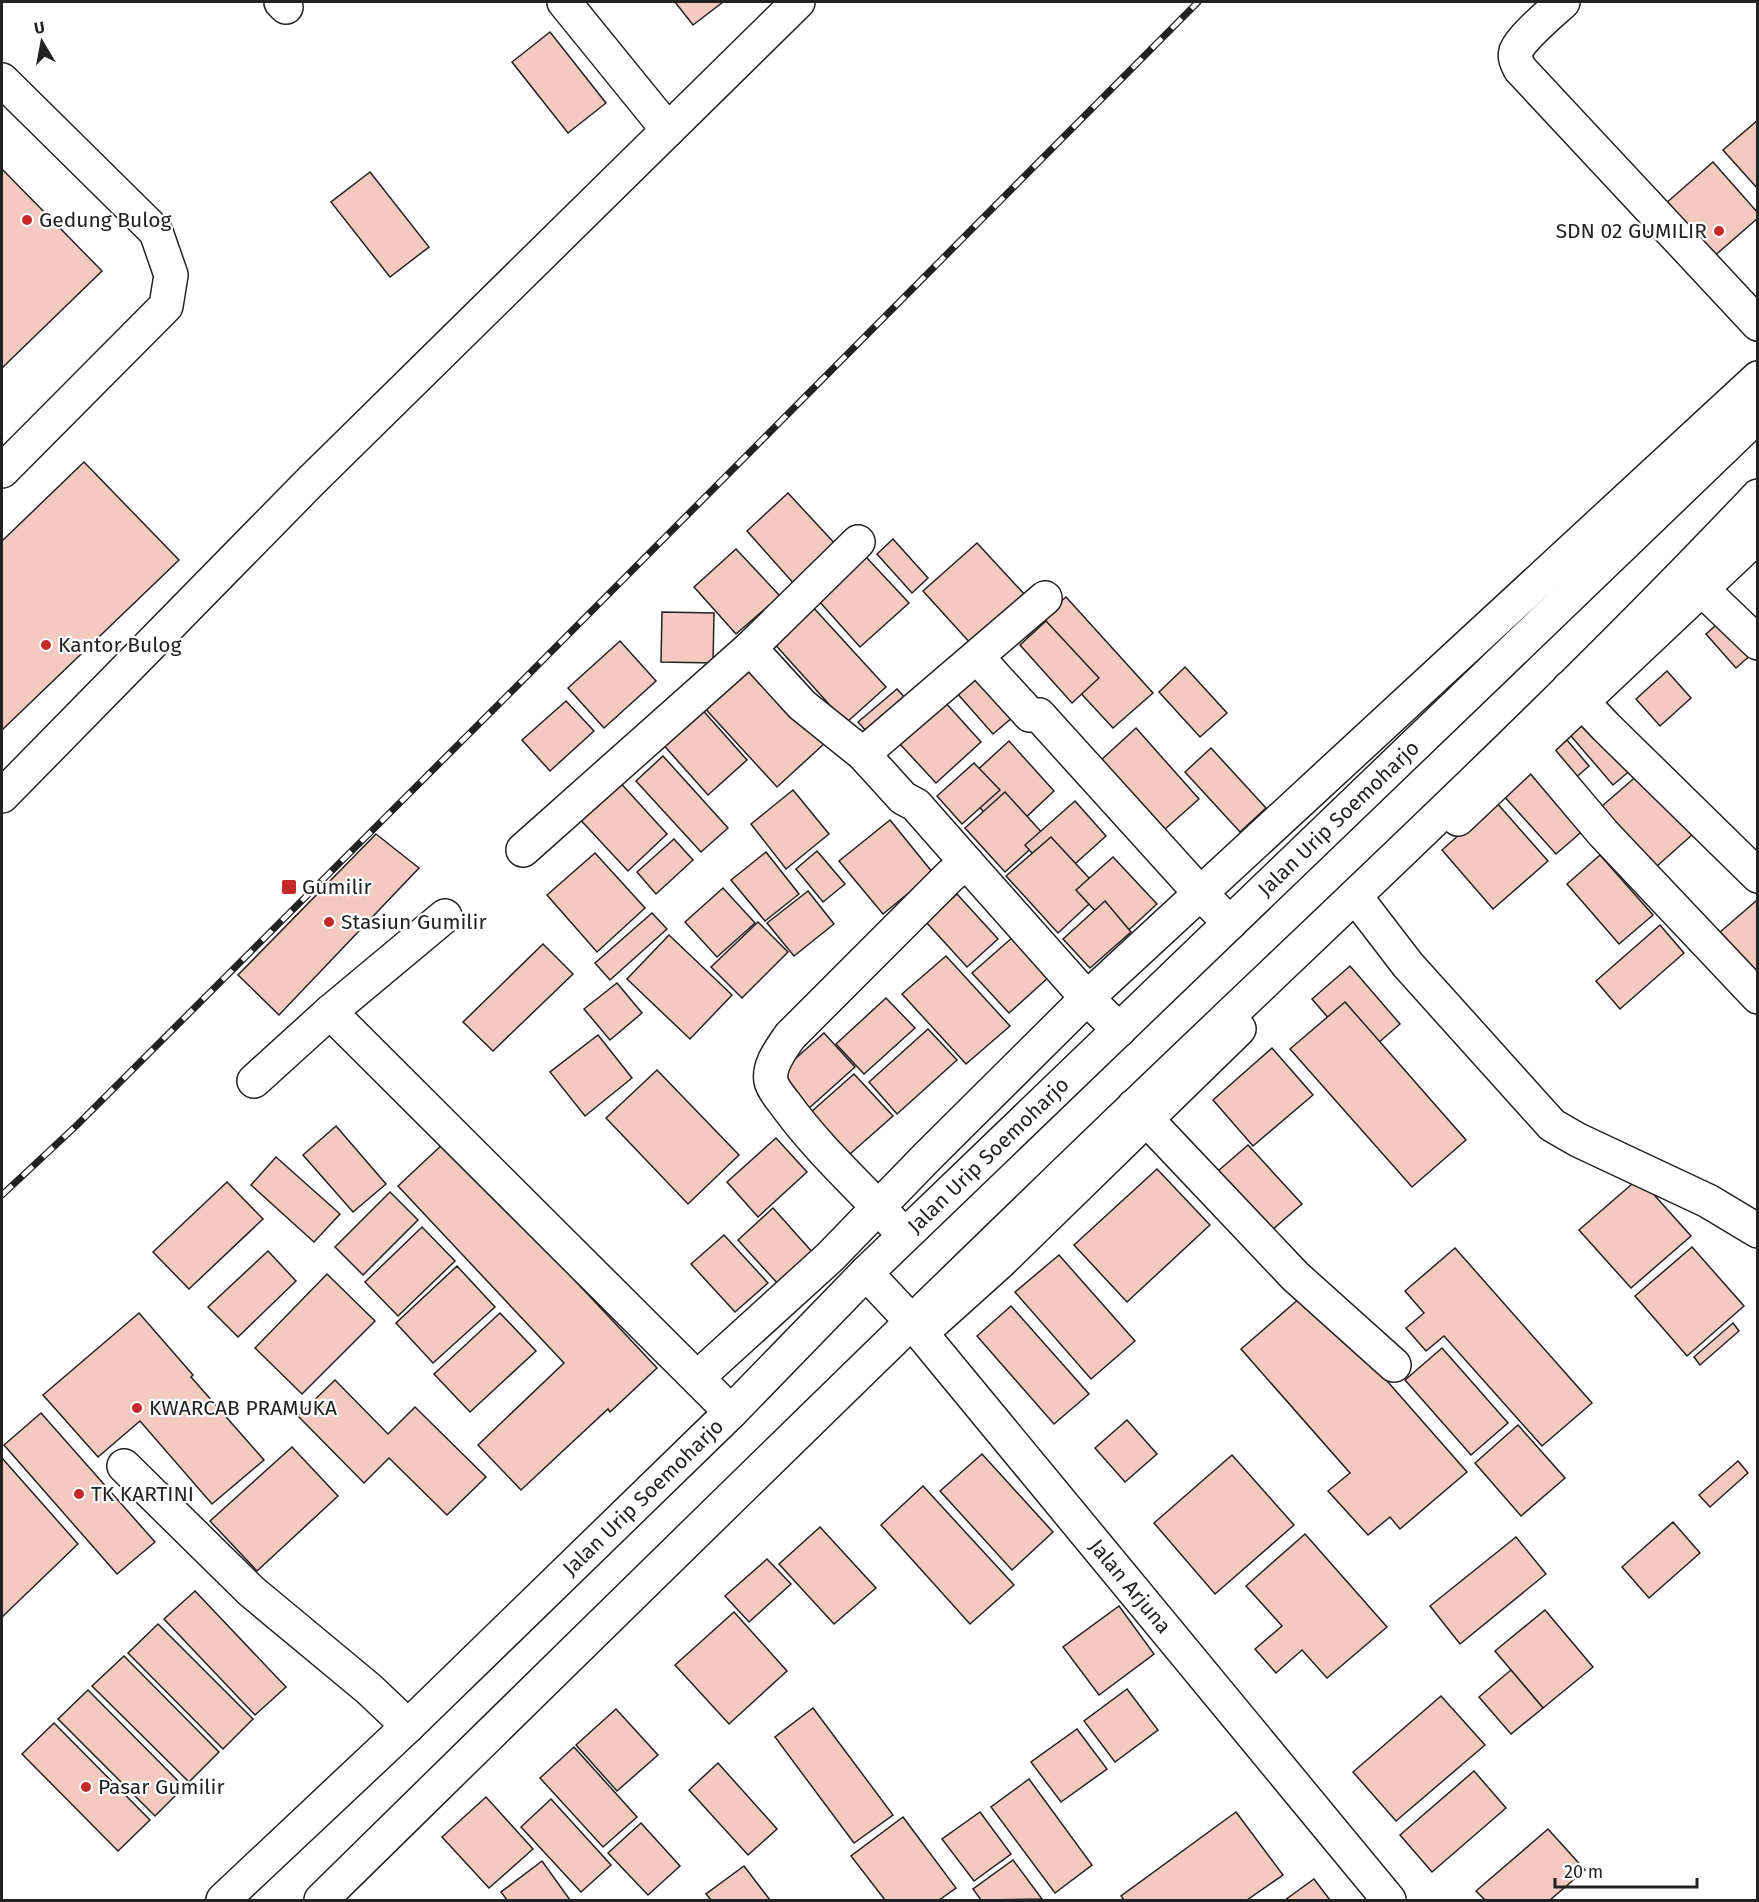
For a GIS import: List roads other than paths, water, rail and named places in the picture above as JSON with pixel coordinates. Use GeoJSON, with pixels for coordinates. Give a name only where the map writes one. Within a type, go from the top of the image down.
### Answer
{"type":"FeatureCollection","features":[{"type":"Feature","properties":{"kind":"main road"},"geometry":{"type":"LineString","coordinates":[[564,2],[668,129]]}},
{"type":"Feature","properties":{"kind":"main road"},"geometry":{"type":"LineString","coordinates":[[2,796],[246,546],[798,2]]}},
{"type":"Feature","properties":{"kind":"main road"},"geometry":{"type":"LineString","coordinates":[[1563,2],[1516,52],[1515,60],[1520,69],[1758,324]]}},
{"type":"Feature","properties":{"kind":"main road"},"geometry":{"type":"LineString","coordinates":[[2,80],[156,232],[171,275],[166,306],[2,471]]}},
{"type":"Feature","properties":{"kind":"main road"},"geometry":{"type":"LineString","coordinates":[[698,1377],[830,1257],[1088,998],[1758,378]]}},
{"type":"Feature","properties":{"kind":"main road","name":"Jalan Urip Soemoharjo"},"geometry":{"type":"LineString","coordinates":[[223,1900],[408,1726],[731,1412],[866,1273],[1758,415]]}},
{"type":"Feature","properties":{"kind":"main road"},"geometry":{"type":"LineString","coordinates":[[1694,581],[1758,496]]}},
{"type":"Feature","properties":{"kind":"main road"},"geometry":{"type":"LineString","coordinates":[[321,1900],[1694,581],[1758,536]]}},
{"type":"Feature","properties":{"kind":"main road"},"geometry":{"type":"LineString","coordinates":[[523,850],[750,648],[858,542]]}},
{"type":"Feature","properties":{"kind":"main road"},"geometry":{"type":"LineString","coordinates":[[1694,581],[1758,643]]}},
{"type":"Feature","properties":{"kind":"main road"},"geometry":{"type":"LineString","coordinates":[[863,754],[1045,598]]}},
{"type":"Feature","properties":{"kind":"main road"},"geometry":{"type":"LineString","coordinates":[[750,648],[802,705],[863,754],[903,798],[916,806],[1119,1030]]}},
{"type":"Feature","properties":{"kind":"main road"},"geometry":{"type":"LineString","coordinates":[[977,657],[1030,715],[1039,715],[1230,923]]}},
{"type":"Feature","properties":{"kind":"main road"},"geometry":{"type":"LineString","coordinates":[[1575,695],[1758,876]]}},
{"type":"Feature","properties":{"kind":"main road"},"geometry":{"type":"LineString","coordinates":[[1527,742],[1603,833],[1758,997]]}},
{"type":"Feature","properties":{"kind":"main road"},"geometry":{"type":"LineString","coordinates":[[905,1236],[803,1128],[774,1089],[771,1080],[772,1071],[778,1054],[790,1036],[951,875],[967,863]]}},
{"type":"Feature","properties":{"kind":"main road"},"geometry":{"type":"LineString","coordinates":[[1359,902],[1408,965],[1552,1125],[1578,1140],[1708,1201],[1758,1231]]}},
{"type":"Feature","properties":{"kind":"main road"},"geometry":{"type":"LineString","coordinates":[[254,1081],[330,1012],[445,916]]}},
{"type":"Feature","properties":{"kind":"main road"},"geometry":{"type":"LineString","coordinates":[[330,1012],[731,1412]]}},
{"type":"Feature","properties":{"kind":"main road"},"geometry":{"type":"LineString","coordinates":[[1141,1113],[1295,1276],[1394,1365]]}},
{"type":"Feature","properties":{"kind":"main road","name":"Jalan Arjuna"},"geometry":{"type":"LineString","coordinates":[[866,1273],[916,1327],[1389,1900]]}},
{"type":"Feature","properties":{"kind":"main road"},"geometry":{"type":"LineString","coordinates":[[123,1466],[251,1591],[369,1689],[408,1726]]}},
{"type":"Feature","properties":{"kind":"railway"},"geometry":{"type":"LineString","coordinates":[[2,1195],[76,1126],[1198,2]]}},
{"type":"Feature","properties":{"kind":"place","name":"Gedung Bulog"},"geometry":{"type":"Point","coordinates":[27,220]}},
{"type":"Feature","properties":{"kind":"place","name":"SDN 02 GUMILIR"},"geometry":{"type":"Point","coordinates":[1719,231]}},
{"type":"Feature","properties":{"kind":"place","name":"Kantor Bulog"},"geometry":{"type":"Point","coordinates":[46,645]}},
{"type":"Feature","properties":{"kind":"place","name":"Gumilir"},"geometry":{"type":"Point","coordinates":[289,887]}},
{"type":"Feature","properties":{"kind":"place","name":"Stasiun Gumilir"},"geometry":{"type":"Point","coordinates":[329,922]}},
{"type":"Feature","properties":{"kind":"place","name":"KWARCAB PRAMUKA"},"geometry":{"type":"Point","coordinates":[137,1408]}},
{"type":"Feature","properties":{"kind":"place","name":"TK KARTINI"},"geometry":{"type":"Point","coordinates":[79,1494]}},
{"type":"Feature","properties":{"kind":"place","name":"Pasar Gumilir"},"geometry":{"type":"Point","coordinates":[86,1787]}}]}
